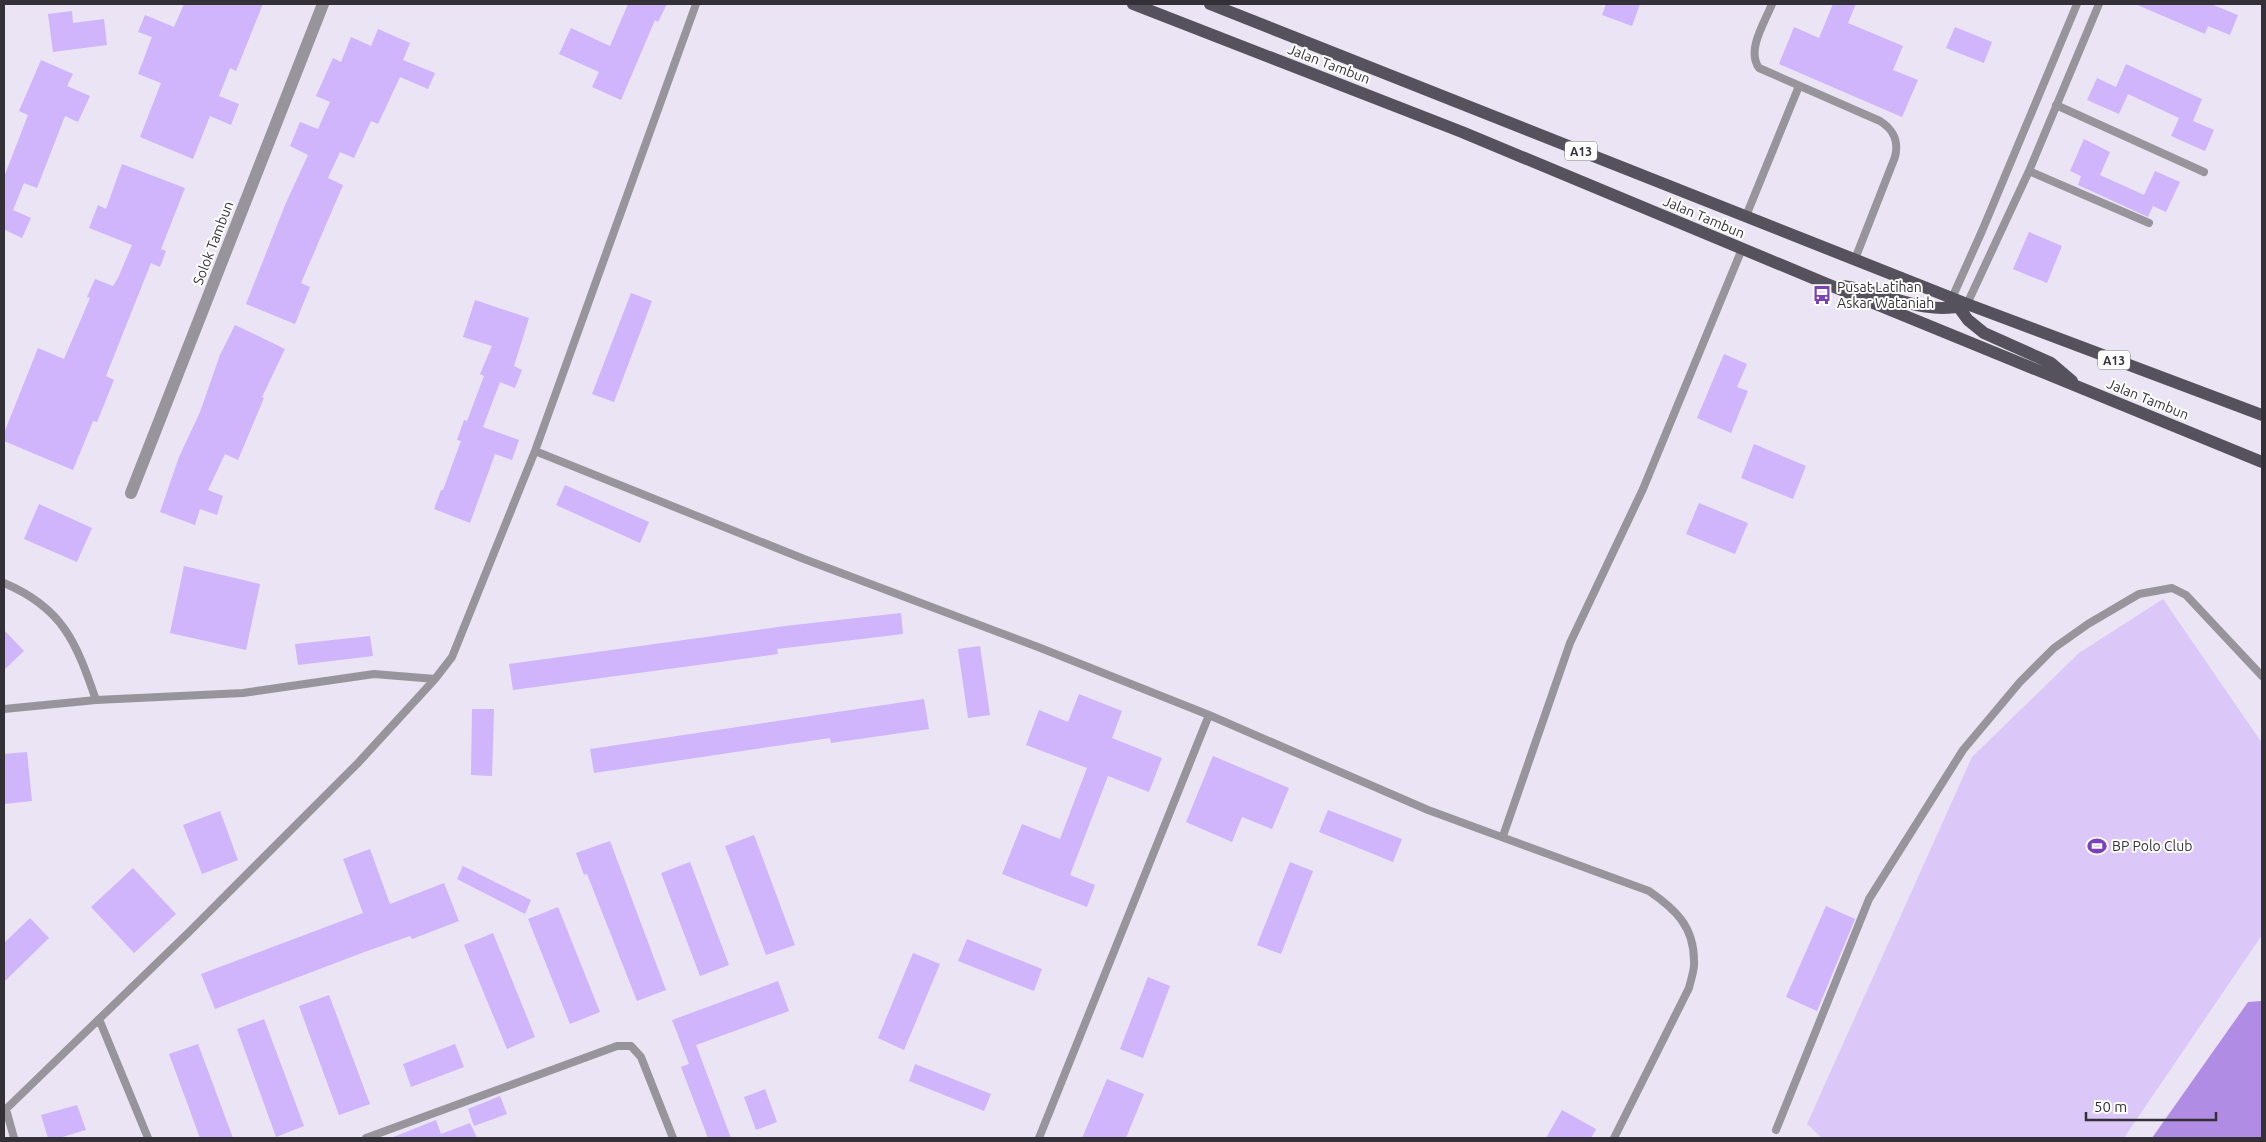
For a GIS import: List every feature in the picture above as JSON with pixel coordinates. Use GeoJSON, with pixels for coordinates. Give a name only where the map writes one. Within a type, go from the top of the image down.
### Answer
{"type":"FeatureCollection","features":[{"type":"Feature","properties":{"kind":"main road","name":"Jalan Tambun"},"geometry":{"type":"LineString","coordinates":[[1132,4],[1462,132],[2262,462]]}},
{"type":"Feature","properties":{"kind":"main road","name":"Jalan Tambun"},"geometry":{"type":"LineString","coordinates":[[1210,4],[1855,259],[1959,303],[2262,415]]}},
{"type":"Feature","properties":{"kind":"main road"},"geometry":{"type":"LineString","coordinates":[[1827,284],[1862,288],[1919,306],[1959,303],[1984,333],[2051,362],[2079,388]]}},
{"type":"Feature","properties":{"kind":"street","name":"Solok Tambun"},"geometry":{"type":"LineString","coordinates":[[131,493],[322,4]]}},
{"type":"Feature","properties":{"kind":"lane"},"geometry":{"type":"LineString","coordinates":[[14,1138],[5,1110],[351,770],[452,658],[535,451],[696,4]]}},
{"type":"Feature","properties":{"kind":"lane"},"geometry":{"type":"LineString","coordinates":[[1772,4],[1754,48],[1754,62],[1764,72],[1880,121],[1893,132],[1896,140],[1895,157],[1855,259]]}},
{"type":"Feature","properties":{"kind":"lane"},"geometry":{"type":"LineString","coordinates":[[1959,303],[1982,231],[2077,4]]}},
{"type":"Feature","properties":{"kind":"lane"},"geometry":{"type":"LineString","coordinates":[[1959,303],[2029,171],[2099,4]]}},
{"type":"Feature","properties":{"kind":"lane"},"geometry":{"type":"LineString","coordinates":[[1746,216],[1799,86]]}},
{"type":"Feature","properties":{"kind":"lane"},"geometry":{"type":"LineString","coordinates":[[2056,105],[2204,172]]}},
{"type":"Feature","properties":{"kind":"lane"},"geometry":{"type":"LineString","coordinates":[[2029,171],[2149,223]]}},
{"type":"Feature","properties":{"kind":"lane"},"geometry":{"type":"LineString","coordinates":[[1503,836],[1570,643],[1643,489],[1742,249]]}},
{"type":"Feature","properties":{"kind":"lane"},"geometry":{"type":"LineString","coordinates":[[535,451],[804,559],[1038,647],[1209,715],[1428,810],[1649,891],[1672,907],[1688,929],[1694,961],[1689,988],[1614,1138]]}},
{"type":"Feature","properties":{"kind":"lane"},"geometry":{"type":"LineString","coordinates":[[4,583],[22,590],[44,606],[62,624],[76,647],[96,700]]}},
{"type":"Feature","properties":{"kind":"lane"},"geometry":{"type":"LineString","coordinates":[[1776,1130],[1869,899],[1963,750],[2020,682],[2054,648],[2088,624],[2136,596],[2172,588],[2186,595],[2262,676],[2262,683]]}},
{"type":"Feature","properties":{"kind":"lane"},"geometry":{"type":"LineString","coordinates":[[4,709],[96,700],[243,693],[374,674],[435,679]]}},
{"type":"Feature","properties":{"kind":"lane"},"geometry":{"type":"LineString","coordinates":[[1039,1138],[1209,715]]}},
{"type":"Feature","properties":{"kind":"lane"},"geometry":{"type":"LineString","coordinates":[[99,1019],[148,1138]]}},
{"type":"Feature","properties":{"kind":"lane"},"geometry":{"type":"LineString","coordinates":[[366,1138],[617,1046],[631,1046],[641,1057],[673,1138]]}},
{"type":"Feature","properties":{"kind":"shaded area","name":"BP Polo Club"},"geometry":{"type":"Polygon","coordinates":[[[2163,599],[2262,743],[2262,935],[2124,1138],[1822,1138],[1807,1124],[1972,757],[2079,653],[2163,599]]]}},
{"type":"Feature","properties":{"kind":"shaded area"},"geometry":{"type":"Polygon","coordinates":[[[2262,1001],[2262,1138],[2152,1138],[2248,1002],[2262,1001]]]}},
{"type":"Feature","properties":{"kind":"building"},"geometry":{"type":"Polygon","coordinates":[[[184,4],[263,4],[236,71],[230,68],[219,96],[239,104],[231,125],[210,116],[193,159],[140,137],[161,83],[138,74],[152,37],[138,32],[145,15],[174,27],[184,4]]]}},
{"type":"Feature","properties":{"kind":"building"},"geometry":{"type":"Polygon","coordinates":[[[628,4],[667,4],[658,22],[655,20],[621,100],[592,87],[599,72],[559,54],[571,28],[610,46],[628,4]]]}},
{"type":"Feature","properties":{"kind":"building"},"geometry":{"type":"Polygon","coordinates":[[[1606,4],[1640,4],[1632,26],[1602,15],[1606,4]]]}},
{"type":"Feature","properties":{"kind":"building"},"geometry":{"type":"Polygon","coordinates":[[[1833,4],[1856,4],[1848,23],[1903,46],[1893,70],[1918,80],[1902,117],[1779,64],[1794,27],[1819,38],[1833,4]]]}},
{"type":"Feature","properties":{"kind":"building"},"geometry":{"type":"Polygon","coordinates":[[[2135,4],[2211,4],[2238,15],[2230,35],[2208,26],[2205,34],[2135,4]]]}},
{"type":"Feature","properties":{"kind":"building"},"geometry":{"type":"Polygon","coordinates":[[[72,11],[73,23],[104,19],[107,45],[53,52],[48,14],[72,11]]]}},
{"type":"Feature","properties":{"kind":"building"},"geometry":{"type":"Polygon","coordinates":[[[1955,27],[1992,42],[1984,63],[1946,48],[1955,27]]]}},
{"type":"Feature","properties":{"kind":"building"},"geometry":{"type":"Polygon","coordinates":[[[378,29],[410,43],[403,60],[435,73],[428,89],[400,77],[378,124],[371,121],[354,158],[340,152],[328,178],[343,185],[301,283],[310,287],[295,324],[246,304],[285,205],[308,155],[290,146],[300,122],[318,129],[330,102],[316,96],[333,58],[341,62],[351,37],[371,46],[378,29]]]}},
{"type":"Feature","properties":{"kind":"building"},"geometry":{"type":"Polygon","coordinates":[[[41,60],[73,74],[67,86],[90,96],[78,122],[65,116],[37,188],[24,183],[13,210],[31,218],[22,238],[5,230],[4,232],[4,177],[28,115],[19,111],[41,60]]]}},
{"type":"Feature","properties":{"kind":"building"},"geometry":{"type":"Polygon","coordinates":[[[2126,64],[2202,99],[2193,121],[2214,130],[2205,151],[2171,136],[2179,118],[2128,94],[2119,114],[2087,100],[2097,78],[2116,87],[2126,64]]]}},
{"type":"Feature","properties":{"kind":"building"},"geometry":{"type":"Polygon","coordinates":[[[2084,139],[2110,152],[2100,175],[2144,195],[2155,171],[2180,182],[2166,212],[2153,206],[2148,217],[2078,185],[2081,176],[2070,171],[2084,139]]]}},
{"type":"Feature","properties":{"kind":"building"},"geometry":{"type":"Polygon","coordinates":[[[122,164],[185,188],[161,249],[166,251],[160,267],[151,263],[106,376],[114,380],[97,422],[93,421],[73,470],[4,441],[4,433],[38,348],[64,359],[90,298],[87,297],[95,279],[113,286],[118,278],[132,245],[89,228],[98,205],[106,209],[122,164]]]}},
{"type":"Feature","properties":{"kind":"building"},"geometry":{"type":"Polygon","coordinates":[[[2029,232],[2062,246],[2047,283],[2013,269],[2029,232]]]}},
{"type":"Feature","properties":{"kind":"building"},"geometry":{"type":"Polygon","coordinates":[[[631,293],[652,301],[614,402],[592,394],[631,293]]]}},
{"type":"Feature","properties":{"kind":"building"},"geometry":{"type":"Polygon","coordinates":[[[475,300],[529,318],[514,366],[522,370],[515,388],[500,382],[483,427],[519,440],[512,460],[495,454],[470,523],[434,509],[461,441],[457,440],[464,420],[467,421],[484,376],[480,374],[492,346],[463,337],[475,300]]]}},
{"type":"Feature","properties":{"kind":"building"},"geometry":{"type":"Polygon","coordinates":[[[235,325],[285,349],[262,397],[264,398],[238,460],[225,454],[208,490],[223,496],[217,515],[200,509],[195,525],[160,512],[179,457],[200,412],[220,355],[235,325]]]}},
{"type":"Feature","properties":{"kind":"building"},"geometry":{"type":"Polygon","coordinates":[[[1724,354],[1747,364],[1737,387],[1748,391],[1731,433],[1697,418],[1724,354]]]}},
{"type":"Feature","properties":{"kind":"building"},"geometry":{"type":"Polygon","coordinates":[[[1754,444],[1806,466],[1793,499],[1741,478],[1754,444]]]}},
{"type":"Feature","properties":{"kind":"building"},"geometry":{"type":"Polygon","coordinates":[[[565,485],[649,522],[640,543],[556,505],[565,485]]]}},
{"type":"Feature","properties":{"kind":"building"},"geometry":{"type":"Polygon","coordinates":[[[1699,503],[1748,523],[1735,554],[1686,534],[1699,503]]]}},
{"type":"Feature","properties":{"kind":"building"},"geometry":{"type":"Polygon","coordinates":[[[39,504],[92,528],[77,562],[24,539],[39,504]]]}},
{"type":"Feature","properties":{"kind":"building"},"geometry":{"type":"Polygon","coordinates":[[[184,566],[260,584],[246,650],[170,633],[184,566]]]}},
{"type":"Feature","properties":{"kind":"building"},"geometry":{"type":"Polygon","coordinates":[[[901,613],[903,634],[777,649],[778,654],[513,690],[509,664],[785,626],[901,613]]]}},
{"type":"Feature","properties":{"kind":"building"},"geometry":{"type":"Polygon","coordinates":[[[4,630],[24,651],[4,670],[4,630]]]}},
{"type":"Feature","properties":{"kind":"building"},"geometry":{"type":"Polygon","coordinates":[[[370,636],[373,656],[298,665],[295,644],[370,636]]]}},
{"type":"Feature","properties":{"kind":"building"},"geometry":{"type":"Polygon","coordinates":[[[980,646],[990,715],[968,718],[958,649],[980,646]]]}},
{"type":"Feature","properties":{"kind":"building"},"geometry":{"type":"Polygon","coordinates":[[[1079,694],[1122,711],[1112,738],[1162,758],[1149,792],[1108,776],[1070,875],[1095,885],[1087,907],[1002,874],[1022,824],[1060,839],[1087,768],[1026,745],[1039,710],[1068,722],[1079,694]]]}},
{"type":"Feature","properties":{"kind":"building"},"geometry":{"type":"Polygon","coordinates":[[[924,699],[929,729],[831,743],[830,738],[594,773],[590,749],[924,699]]]}},
{"type":"Feature","properties":{"kind":"building"},"geometry":{"type":"Polygon","coordinates":[[[472,709],[494,709],[492,776],[471,775],[472,709]]]}},
{"type":"Feature","properties":{"kind":"building"},"geometry":{"type":"Polygon","coordinates":[[[27,752],[32,801],[4,804],[4,754],[27,752]]]}},
{"type":"Feature","properties":{"kind":"building"},"geometry":{"type":"Polygon","coordinates":[[[1213,756],[1289,788],[1272,829],[1242,817],[1232,842],[1186,822],[1213,756]]]}},
{"type":"Feature","properties":{"kind":"building"},"geometry":{"type":"Polygon","coordinates":[[[1328,810],[1402,839],[1393,862],[1319,832],[1328,810]]]}},
{"type":"Feature","properties":{"kind":"building"},"geometry":{"type":"Polygon","coordinates":[[[220,811],[238,860],[202,874],[183,825],[220,811]]]}},
{"type":"Feature","properties":{"kind":"building"},"geometry":{"type":"Polygon","coordinates":[[[754,835],[795,945],[766,955],[725,846],[754,835]]]}},
{"type":"Feature","properties":{"kind":"building"},"geometry":{"type":"Polygon","coordinates":[[[610,841],[666,990],[637,1001],[587,874],[584,875],[576,853],[610,841]]]}},
{"type":"Feature","properties":{"kind":"building"},"geometry":{"type":"Polygon","coordinates":[[[370,849],[390,904],[444,883],[459,921],[412,939],[410,936],[367,951],[215,1009],[201,974],[363,913],[343,859],[370,849]]]}},
{"type":"Feature","properties":{"kind":"building"},"geometry":{"type":"Polygon","coordinates":[[[690,862],[729,965],[700,976],[661,873],[690,862]]]}},
{"type":"Feature","properties":{"kind":"building"},"geometry":{"type":"Polygon","coordinates":[[[1290,862],[1313,871],[1281,954],[1257,945],[1290,862]]]}},
{"type":"Feature","properties":{"kind":"building"},"geometry":{"type":"Polygon","coordinates":[[[463,866],[531,900],[525,914],[457,879],[463,866]]]}},
{"type":"Feature","properties":{"kind":"building"},"geometry":{"type":"Polygon","coordinates":[[[133,868],[176,914],[134,953],[91,907],[133,868]]]}},
{"type":"Feature","properties":{"kind":"building"},"geometry":{"type":"Polygon","coordinates":[[[1826,906],[1855,919],[1817,1011],[1786,997],[1826,906]]]}},
{"type":"Feature","properties":{"kind":"building"},"geometry":{"type":"Polygon","coordinates":[[[558,907],[600,1012],[570,1024],[528,919],[558,907]]]}},
{"type":"Feature","properties":{"kind":"building"},"geometry":{"type":"Polygon","coordinates":[[[30,918],[49,938],[4,982],[4,943],[30,918]]]}},
{"type":"Feature","properties":{"kind":"building"},"geometry":{"type":"Polygon","coordinates":[[[493,933],[535,1037],[507,1049],[464,945],[493,933]]]}},
{"type":"Feature","properties":{"kind":"building"},"geometry":{"type":"Polygon","coordinates":[[[967,939],[1042,969],[1034,991],[958,961],[967,939]]]}},
{"type":"Feature","properties":{"kind":"building"},"geometry":{"type":"Polygon","coordinates":[[[913,953],[940,964],[904,1050],[878,1038],[913,953]]]}},
{"type":"Feature","properties":{"kind":"building"},"geometry":{"type":"Polygon","coordinates":[[[1148,977],[1170,986],[1143,1058],[1120,1049],[1148,977]]]}},
{"type":"Feature","properties":{"kind":"building"},"geometry":{"type":"Polygon","coordinates":[[[778,981],[789,1011],[696,1045],[731,1138],[708,1138],[681,1067],[689,1064],[672,1020],[778,981]]]}},
{"type":"Feature","properties":{"kind":"building"},"geometry":{"type":"Polygon","coordinates":[[[329,995],[370,1104],[339,1115],[299,1006],[329,995]]]}},
{"type":"Feature","properties":{"kind":"building"},"geometry":{"type":"Polygon","coordinates":[[[264,1019],[304,1126],[276,1137],[237,1029],[264,1019]]]}},
{"type":"Feature","properties":{"kind":"building"},"geometry":{"type":"Polygon","coordinates":[[[198,1044],[233,1138],[200,1138],[169,1054],[198,1044]]]}},
{"type":"Feature","properties":{"kind":"building"},"geometry":{"type":"Polygon","coordinates":[[[455,1044],[464,1067],[411,1087],[403,1064],[455,1044]]]}},
{"type":"Feature","properties":{"kind":"building"},"geometry":{"type":"Polygon","coordinates":[[[915,1064],[991,1094],[984,1111],[909,1081],[915,1064]]]}},
{"type":"Feature","properties":{"kind":"building"},"geometry":{"type":"Polygon","coordinates":[[[1107,1079],[1144,1094],[1126,1138],[1082,1138],[1107,1079]]]}},
{"type":"Feature","properties":{"kind":"building"},"geometry":{"type":"Polygon","coordinates":[[[765,1089],[777,1122],[756,1130],[744,1097],[765,1089]]]}},
{"type":"Feature","properties":{"kind":"building"},"geometry":{"type":"Polygon","coordinates":[[[500,1096],[507,1114],[474,1126],[468,1109],[500,1096]]]}},
{"type":"Feature","properties":{"kind":"building"},"geometry":{"type":"Polygon","coordinates":[[[77,1105],[86,1130],[59,1138],[48,1138],[41,1115],[77,1105]]]}},
{"type":"Feature","properties":{"kind":"building"},"geometry":{"type":"Polygon","coordinates":[[[1562,1110],[1596,1129],[1591,1138],[1546,1138],[1562,1110]]]}},
{"type":"Feature","properties":{"kind":"building"},"geometry":{"type":"Polygon","coordinates":[[[436,1120],[441,1134],[470,1123],[477,1138],[391,1138],[436,1120]]]}},
{"type":"Feature","properties":{"kind":"place","name":"Pusat Latihan Askar Wataniah"},"geometry":{"type":"Point","coordinates":[1822,295]}},
{"type":"Feature","properties":{"kind":"place","name":"BP Polo Club"},"geometry":{"type":"Point","coordinates":[2097,846]}}]}
